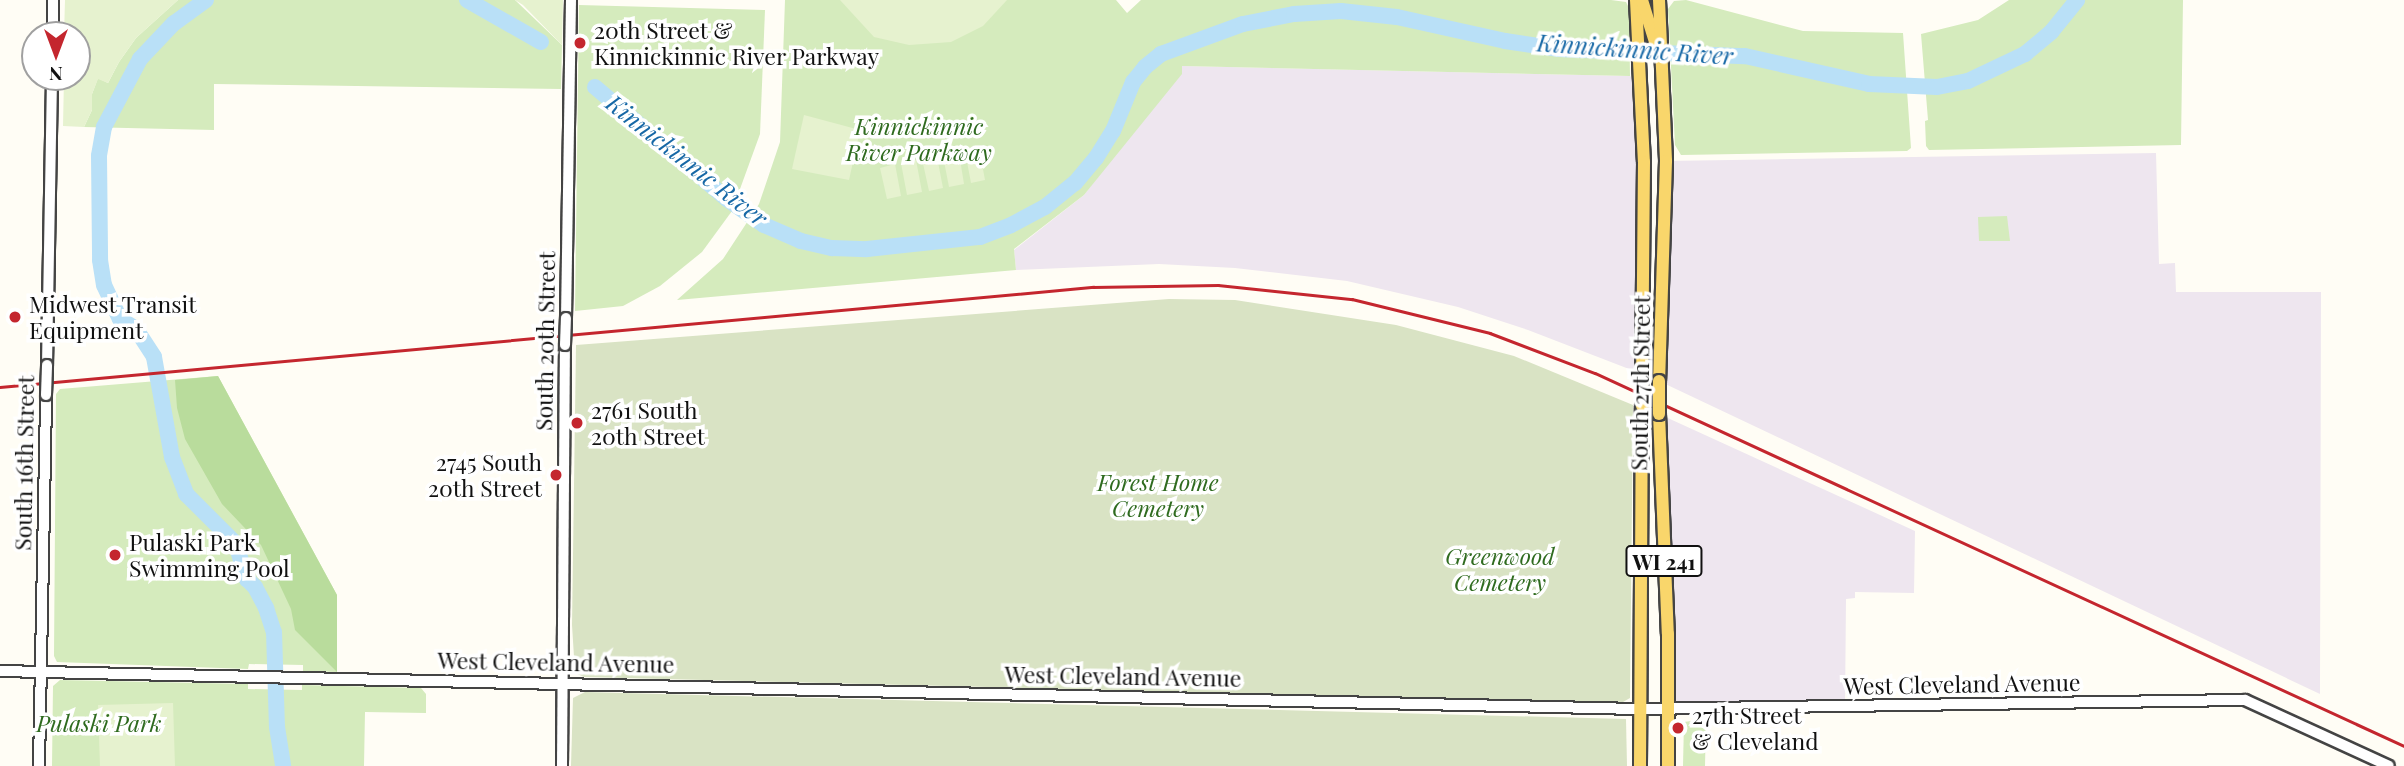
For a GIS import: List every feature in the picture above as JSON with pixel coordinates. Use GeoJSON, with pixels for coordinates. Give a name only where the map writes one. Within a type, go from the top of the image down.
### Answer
{"type":"FeatureCollection","features":[{"type":"Feature","properties":{"kind":"main road","name":"South 27th Street"},"geometry":{"type":"LineString","coordinates":[[1636,0],[1649,21],[1663,87],[1666,161],[1659,414],[1668,766]]}},
{"type":"Feature","properties":{"kind":"main road"},"geometry":{"type":"LineString","coordinates":[[1642,0],[1649,21]]}},
{"type":"Feature","properties":{"kind":"main road","name":"South 27th Street"},"geometry":{"type":"LineString","coordinates":[[1640,766],[1644,162],[1640,86],[1649,21],[1659,0]]}},
{"type":"Feature","properties":{"kind":"street"},"geometry":{"type":"LineString","coordinates":[[52,21],[53,0]]}},
{"type":"Feature","properties":{"kind":"street","name":"South 20th Street"},"geometry":{"type":"LineString","coordinates":[[562,766],[571,0]]}},
{"type":"Feature","properties":{"kind":"street","name":"South 16th Street"},"geometry":{"type":"LineString","coordinates":[[39,766],[52,91]]}},
{"type":"Feature","properties":{"kind":"street","name":"West Cleveland Avenue"},"geometry":{"type":"LineString","coordinates":[[0,671],[1642,709],[2245,700],[2389,766]]}},
{"type":"Feature","properties":{"kind":"shaded area"},"geometry":{"type":"Polygon","coordinates":[[[1182,66],[1630,76],[1640,86],[1642,374],[1528,330],[1458,307],[1347,281],[1235,268],[1159,264],[1016,270],[1014,250],[1084,195],[1182,66]]]}},
{"type":"Feature","properties":{"kind":"shaded area"},"geometry":{"type":"Polygon","coordinates":[[[2156,153],[2159,264],[2175,263],[2176,292],[2321,292],[2320,694],[1659,381],[1666,161],[2156,153]]]}},
{"type":"Feature","properties":{"kind":"shaded area"},"geometry":{"type":"Polygon","coordinates":[[[1659,414],[1915,531],[1914,593],[1855,592],[1855,598],[1846,599],[1845,707],[1668,709],[1659,414]]]}},
{"type":"Feature","properties":{"kind":"green space"},"geometry":{"type":"Polygon","coordinates":[[[65,0],[178,0],[136,38],[108,83],[98,79],[92,94],[92,110],[84,127],[63,126],[64,91],[91,91],[91,21],[64,21],[65,0]]]}},
{"type":"Feature","properties":{"kind":"green space"},"geometry":{"type":"Polygon","coordinates":[[[178,0],[515,0],[562,45],[561,89],[214,84],[214,130],[84,127],[92,110],[92,94],[98,78],[108,83],[136,38],[178,0]]]}},
{"type":"Feature","properties":{"kind":"green space"},"geometry":{"type":"Polygon","coordinates":[[[515,0],[563,0],[562,45],[523,5],[515,0]]]}},
{"type":"Feature","properties":{"kind":"green space","name":"Kinnickinnic River Parkway"},"geometry":{"type":"Polygon","coordinates":[[[785,0],[1116,0],[1127,13],[1141,0],[1611,0],[1626,2],[1629,8],[1630,76],[1182,66],[1182,74],[1084,195],[1014,249],[1016,270],[677,300],[723,259],[759,204],[780,142],[785,0]]]}},
{"type":"Feature","properties":{"kind":"green space"},"geometry":{"type":"Polygon","coordinates":[[[840,0],[1007,0],[983,26],[951,42],[909,45],[874,37],[840,0]]]}},
{"type":"Feature","properties":{"kind":"green space"},"geometry":{"type":"Polygon","coordinates":[[[1686,0],[1803,31],[1903,33],[1911,148],[1907,151],[1681,155],[1675,145],[1668,9],[1674,1],[1686,0]]]}},
{"type":"Feature","properties":{"kind":"green space"},"geometry":{"type":"Polygon","coordinates":[[[2009,0],[2183,0],[2181,145],[1929,150],[1926,146],[1925,121],[1928,120],[1921,34],[1978,20],[2009,0]]]}},
{"type":"Feature","properties":{"kind":"green space"},"geometry":{"type":"Polygon","coordinates":[[[579,5],[765,10],[760,134],[732,211],[702,252],[660,286],[623,306],[575,311],[579,5]]]}},
{"type":"Feature","properties":{"kind":"green space"},"geometry":{"type":"Polygon","coordinates":[[[804,115],[860,130],[849,180],[792,169],[804,115]]]}},
{"type":"Feature","properties":{"kind":"green space"},"geometry":{"type":"Polygon","coordinates":[[[979,148],[985,180],[971,183],[965,151],[979,148]]]}},
{"type":"Feature","properties":{"kind":"green space"},"geometry":{"type":"Polygon","coordinates":[[[959,153],[964,184],[949,187],[943,156],[959,153]]]}},
{"type":"Feature","properties":{"kind":"green space"},"geometry":{"type":"Polygon","coordinates":[[[937,157],[943,188],[929,191],[922,159],[937,157]]]}},
{"type":"Feature","properties":{"kind":"green space"},"geometry":{"type":"Polygon","coordinates":[[[916,160],[922,192],[907,195],[901,163],[916,160]]]}},
{"type":"Feature","properties":{"kind":"green space"},"geometry":{"type":"Polygon","coordinates":[[[895,164],[901,196],[887,199],[880,168],[895,164]]]}},
{"type":"Feature","properties":{"kind":"green space"},"geometry":{"type":"Polygon","coordinates":[[[2007,216],[2010,241],[1979,241],[1978,217],[2007,216]]]}},
{"type":"Feature","properties":{"kind":"green space","name":"Forest Home Cemetery"},"geometry":{"type":"Polygon","coordinates":[[[1169,299],[1235,300],[1396,325],[1514,356],[1633,405],[1630,698],[1623,702],[1353,696],[584,677],[575,673],[572,625],[576,345],[1169,299]]]}},
{"type":"Feature","properties":{"kind":"green space","name":"Pulaski Park"},"geometry":{"type":"Polygon","coordinates":[[[218,376],[337,595],[337,672],[303,671],[303,665],[249,664],[248,669],[57,662],[54,656],[56,394],[60,389],[218,376]]]}},
{"type":"Feature","properties":{"kind":"green space"},"geometry":{"type":"Polygon","coordinates":[[[218,376],[337,595],[337,672],[295,630],[291,609],[261,545],[222,504],[185,439],[177,408],[175,380],[218,376]]]}},
{"type":"Feature","properties":{"kind":"green space","name":"Pulaski Park"},"geometry":{"type":"Polygon","coordinates":[[[60,680],[248,684],[248,689],[302,690],[302,685],[421,688],[426,694],[426,713],[365,712],[364,766],[52,766],[53,686],[60,680]]]}},
{"type":"Feature","properties":{"kind":"green space"},"geometry":{"type":"Polygon","coordinates":[[[585,692],[1626,719],[1627,766],[571,766],[573,698],[585,692]]]}},
{"type":"Feature","properties":{"kind":"green space"},"geometry":{"type":"Polygon","coordinates":[[[173,703],[175,766],[100,766],[98,705],[173,703]]]}},
{"type":"Feature","properties":{"kind":"green space"},"geometry":{"type":"Polygon","coordinates":[[[1706,719],[1705,766],[1683,766],[1684,722],[1706,719]]]}},
{"type":"Feature","properties":{"kind":"waterway","name":"Kinnickinnic River"},"geometry":{"type":"LineString","coordinates":[[206,0],[174,23],[140,59],[104,127],[99,156],[100,260],[104,285],[120,319],[136,329],[154,357],[172,457],[186,494],[236,544],[247,579],[255,587],[266,608],[274,632],[277,727],[283,766]]}},
{"type":"Feature","properties":{"kind":"waterway","name":"Kinnickinnic River"},"geometry":{"type":"LineString","coordinates":[[467,0],[541,42]]}},
{"type":"Feature","properties":{"kind":"waterway","name":"Kinnickinnic River"},"geometry":{"type":"LineString","coordinates":[[595,87],[727,199],[764,225],[801,241],[832,248],[867,249],[980,237],[1045,207],[1075,183],[1096,158],[1113,131],[1133,82],[1145,67],[1161,54],[1243,24],[1294,14],[1341,11],[1397,17],[1505,41],[1559,49],[1745,56],[1869,84],[1937,87],[1968,81],[2025,54],[2052,31],[2077,0]]}},
{"type":"Feature","properties":{"kind":"railway"},"geometry":{"type":"LineString","coordinates":[[0,387],[1093,287],[1218,285],[1352,299],[1490,333],[1595,373],[2404,746]]}},
{"type":"Feature","properties":{"kind":"place","name":"20th Street & Kinnickinnic River Parkway"},"geometry":{"type":"Point","coordinates":[580,43]}},
{"type":"Feature","properties":{"kind":"place","name":"Midwest Transit Equipment"},"geometry":{"type":"Point","coordinates":[15,317]}},
{"type":"Feature","properties":{"kind":"place","name":"2761 South 20th Street"},"geometry":{"type":"Point","coordinates":[577,423]}},
{"type":"Feature","properties":{"kind":"place","name":"2745 South 20th Street"},"geometry":{"type":"Point","coordinates":[556,475]}},
{"type":"Feature","properties":{"kind":"place","name":"Pulaski Park Swimming Pool"},"geometry":{"type":"Point","coordinates":[115,555]}},
{"type":"Feature","properties":{"kind":"place","name":"27th Street & Cleveland"},"geometry":{"type":"Point","coordinates":[1678,728]}},
{"type":"Feature","properties":{"kind":"park label","name":"Greenwood Cemetery"},"geometry":{"type":"Point","coordinates":[1500,569]}}]}
